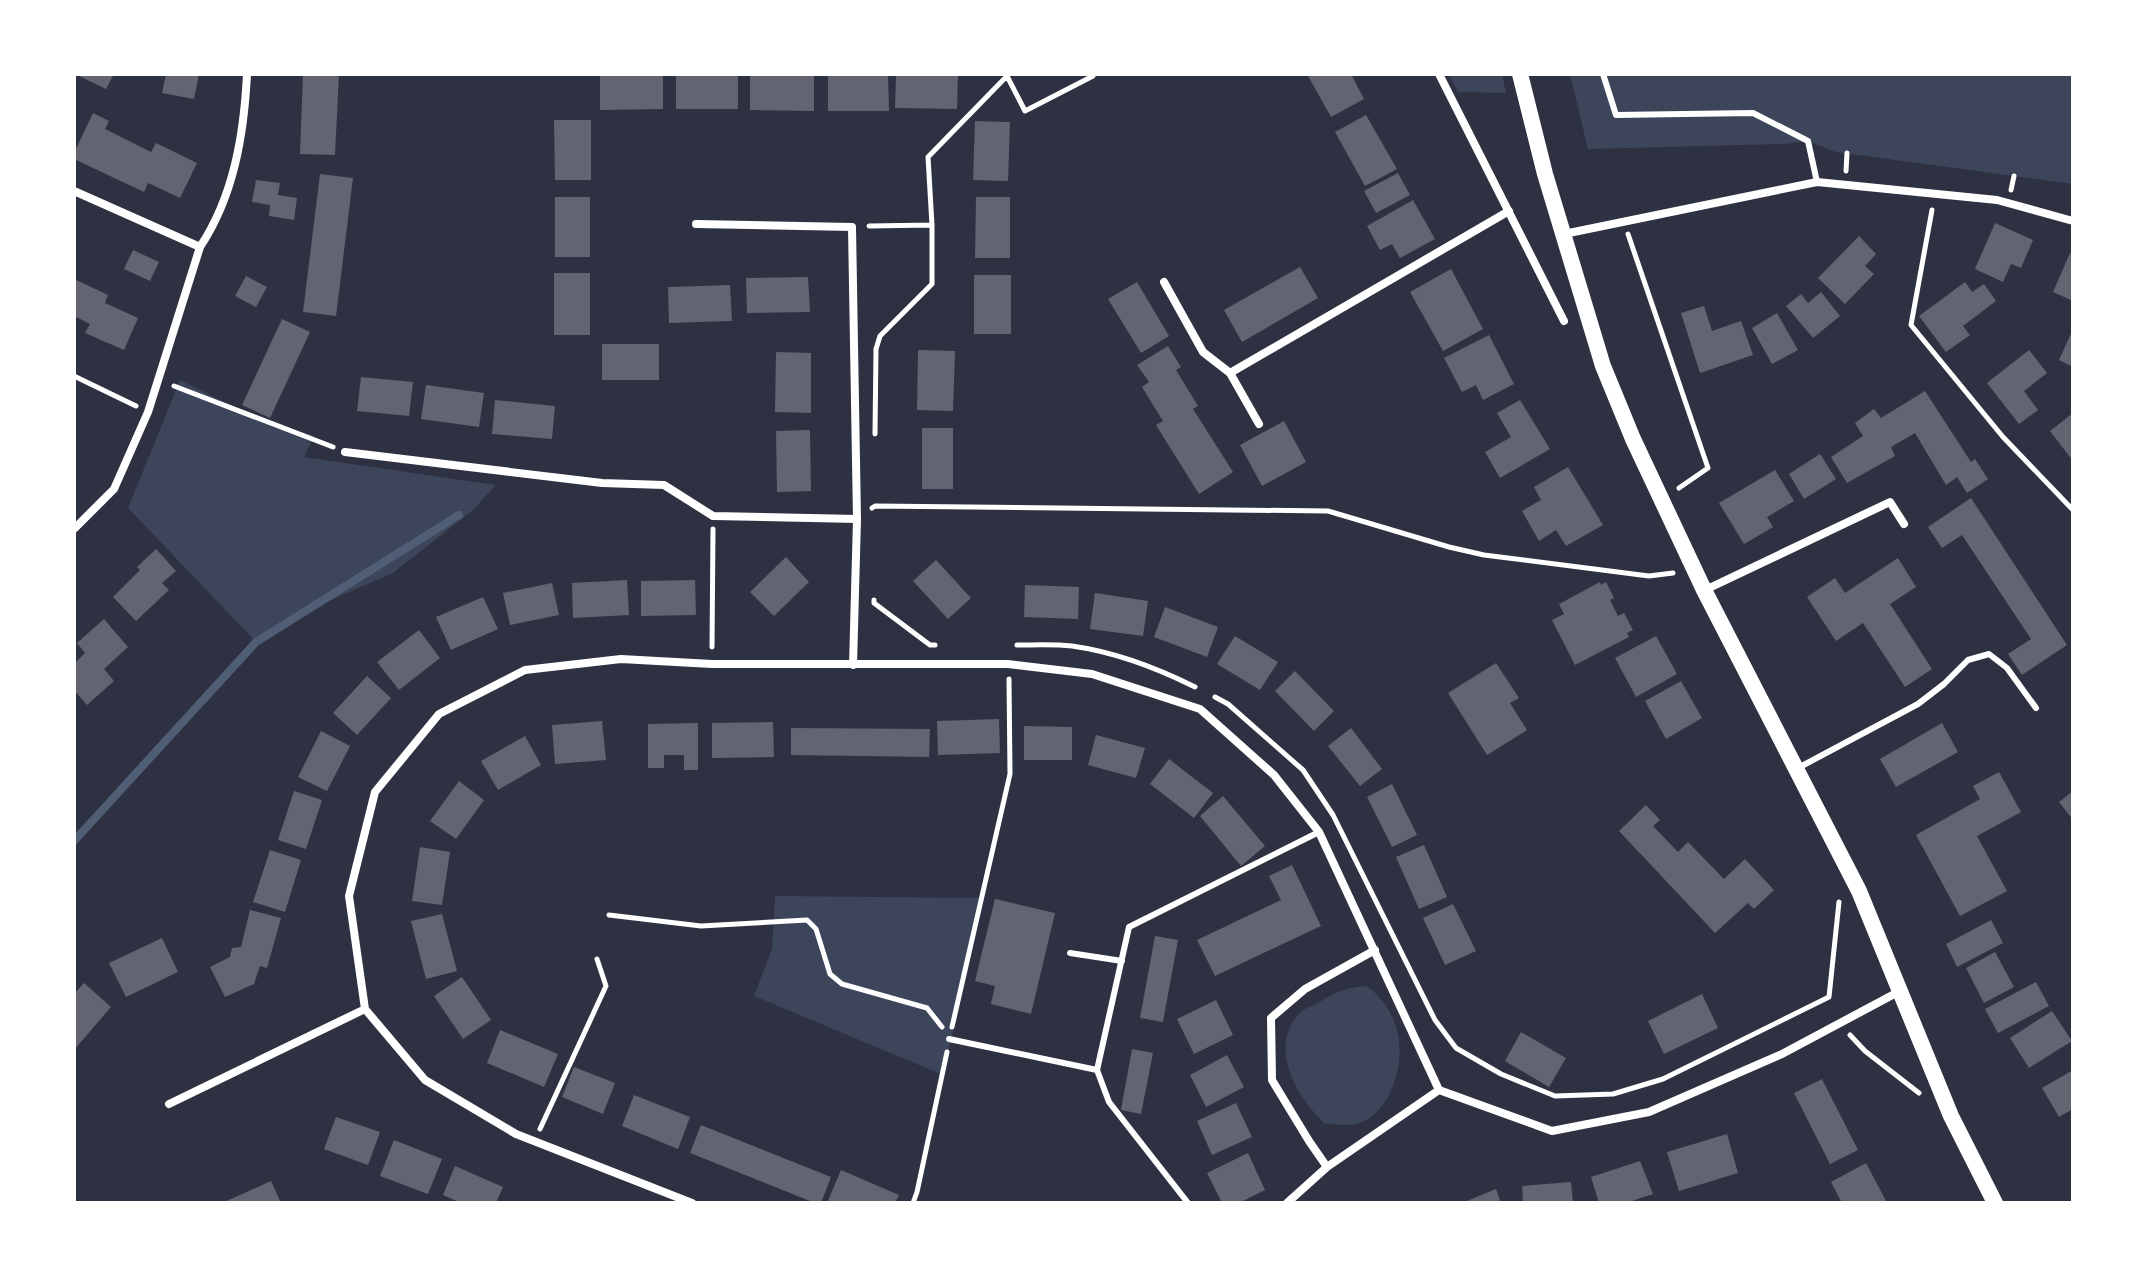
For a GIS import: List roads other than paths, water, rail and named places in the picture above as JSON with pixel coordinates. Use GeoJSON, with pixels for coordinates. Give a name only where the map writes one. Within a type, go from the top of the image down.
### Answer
{"type":"FeatureCollection","features":[{"type":"Feature","properties":{"kind":"main road"},"geometry":{"type":"LineString","coordinates":[[1520,74],[1603,366],[1694,571],[1859,891],[1951,1116],[1995,1203]]}},
{"type":"Feature","properties":{"kind":"street"},"geometry":{"type":"LineString","coordinates":[[74,529],[114,489],[148,412],[200,247],[216,223],[233,173],[245,118],[247,74]]}},
{"type":"Feature","properties":{"kind":"street"},"geometry":{"type":"LineString","coordinates":[[1439,74],[1564,321]]}},
{"type":"Feature","properties":{"kind":"street"},"geometry":{"type":"LineString","coordinates":[[1563,234],[1817,182],[1997,200],[2073,221]]}},
{"type":"Feature","properties":{"kind":"street"},"geometry":{"type":"LineString","coordinates":[[74,191],[200,247]]}},
{"type":"Feature","properties":{"kind":"street"},"geometry":{"type":"LineString","coordinates":[[1230,373],[1509,211]]}},
{"type":"Feature","properties":{"kind":"street"},"geometry":{"type":"LineString","coordinates":[[696,224],[852,227],[857,519],[853,665]]}},
{"type":"Feature","properties":{"kind":"street"},"geometry":{"type":"LineString","coordinates":[[1164,282],[1203,352],[1230,373],[1259,424]]}},
{"type":"Feature","properties":{"kind":"street"},"geometry":{"type":"LineString","coordinates":[[345,452],[602,483],[664,485],[713,516],[857,519]]}},
{"type":"Feature","properties":{"kind":"street"},"geometry":{"type":"LineString","coordinates":[[1704,590],[1890,502],[1904,524]]}},
{"type":"Feature","properties":{"kind":"street"},"geometry":{"type":"LineString","coordinates":[[692,1203],[516,1134],[425,1080],[365,1009],[349,896],[375,792],[439,714],[525,670],[621,659],[712,664],[1008,664],[1092,674],[1200,709],[1274,775],[1319,832],[1439,1090],[1552,1131],[1649,1112],[1782,1054],[1900,991]]}},
{"type":"Feature","properties":{"kind":"street"},"geometry":{"type":"LineString","coordinates":[[1327,1167],[1272,1080],[1271,1018],[1305,989],[1375,950]]}},
{"type":"Feature","properties":{"kind":"street"},"geometry":{"type":"LineString","coordinates":[[169,1104],[365,1009]]}},
{"type":"Feature","properties":{"kind":"street"},"geometry":{"type":"LineString","coordinates":[[1287,1203],[1327,1167],[1439,1090]]}},
{"type":"Feature","properties":{"kind":"lane"},"geometry":{"type":"LineString","coordinates":[[1603,74],[1616,115],[1753,113],[1808,141],[1817,182]]}},
{"type":"Feature","properties":{"kind":"lane"},"geometry":{"type":"LineString","coordinates":[[1797,768],[1918,704],[1968,660],[1989,654],[2007,668],[2036,708]]}},
{"type":"Feature","properties":{"kind":"lane"},"geometry":{"type":"LineString","coordinates":[[1188,1203],[1109,1102],[1097,1070],[1129,927],[1319,832]]}},
{"type":"Feature","properties":{"kind":"lane"},"geometry":{"type":"LineString","coordinates":[[1070,953],[1122,961]]}},
{"type":"Feature","properties":{"kind":"lane"},"geometry":{"type":"LineString","coordinates":[[949,1039],[1097,1070]]}},
{"type":"Feature","properties":{"kind":"waterway"},"geometry":{"type":"LineString","coordinates":[[74,841],[256,642],[459,515]]}}]}
